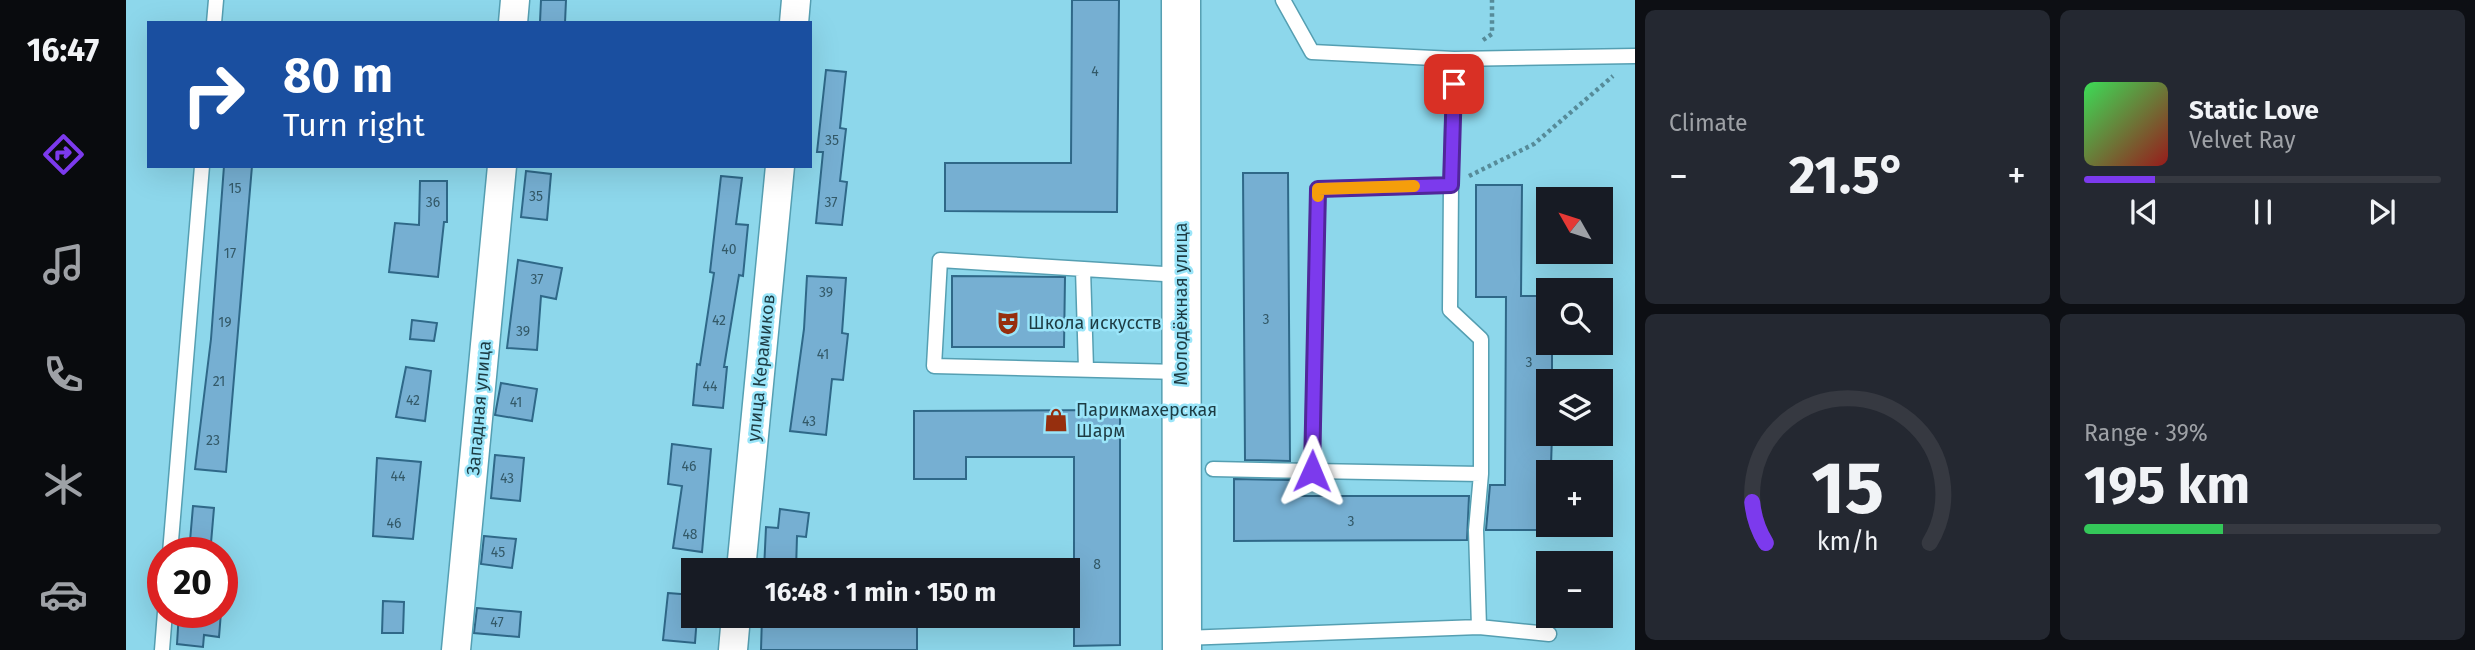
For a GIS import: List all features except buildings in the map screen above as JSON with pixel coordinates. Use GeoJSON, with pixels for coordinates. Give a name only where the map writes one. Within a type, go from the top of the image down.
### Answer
{"type":"FeatureCollection","features":[{"type":"Feature","properties":{"kind":"street"},"geometry":{"type":"LineString","coordinates":[[513,21],[515,0]]}},
{"type":"Feature","properties":{"kind":"street"},"geometry":{"type":"LineString","coordinates":[[794,21],[796,0]]}},
{"type":"Feature","properties":{"kind":"street","name":"Молодёжная улица"},"geometry":{"type":"LineString","coordinates":[[1181,0],[1182,644]]}},
{"type":"Feature","properties":{"kind":"street","name":"Западная улица"},"geometry":{"type":"LineString","coordinates":[[456,650],[502,168]]}},
{"type":"Feature","properties":{"kind":"street","name":"улица Керамиков"},"geometry":{"type":"LineString","coordinates":[[742,558],[780,168]]}},
{"type":"Feature","properties":{"kind":"street"},"geometry":{"type":"LineString","coordinates":[[733,650],[735,628]]}},
{"type":"Feature","properties":{"kind":"lane"},"geometry":{"type":"LineString","coordinates":[[214,21],[216,0]]}},
{"type":"Feature","properties":{"kind":"lane"},"geometry":{"type":"LineString","coordinates":[[1283,0],[1312,52],[1454,59],[1635,55]]}},
{"type":"Feature","properties":{"kind":"lane"},"geometry":{"type":"LineString","coordinates":[[1454,59],[1450,310],[1481,339],[1481,474],[1476,530],[1479,628]]}},
{"type":"Feature","properties":{"kind":"lane"},"geometry":{"type":"LineString","coordinates":[[171,537],[202,168]]}},
{"type":"Feature","properties":{"kind":"lane"},"geometry":{"type":"LineString","coordinates":[[1312,471],[1318,189],[1451,185]]}},
{"type":"Feature","properties":{"kind":"lane"},"geometry":{"type":"LineString","coordinates":[[1181,275],[940,260],[934,366],[1181,373]]}},
{"type":"Feature","properties":{"kind":"lane"},"geometry":{"type":"LineString","coordinates":[[1083,269],[1086,369]]}},
{"type":"Feature","properties":{"kind":"lane"},"geometry":{"type":"LineString","coordinates":[[1213,469],[1481,474]]}},
{"type":"Feature","properties":{"kind":"lane"},"geometry":{"type":"LineString","coordinates":[[162,650],[164,628]]}},
{"type":"Feature","properties":{"kind":"lane"},"geometry":{"type":"LineString","coordinates":[[1182,644],[1479,628],[1549,634]]}},
{"type":"Feature","properties":{"kind":"path"},"geometry":{"type":"LineString","coordinates":[[1454,59],[1492,34],[1492,0]]}},
{"type":"Feature","properties":{"kind":"path"},"geometry":{"type":"LineString","coordinates":[[1451,185],[1534,144],[1615,74]]}},
{"type":"Feature","properties":{"kind":"slow traffic"},"geometry":{"type":"LineString","coordinates":[[1318,196],[1318,189],[1414,186]]}},
{"type":"Feature","properties":{"kind":"place","name":"Школа искусств"},"geometry":{"type":"Point","coordinates":[1008,323]}},
{"type":"Feature","properties":{"kind":"place","name":"Парикмахерская Шарм"},"geometry":{"type":"Point","coordinates":[1056,420]}},
{"type":"Feature","properties":{"kind":"route"},"geometry":{"type":"LineString","coordinates":[[1312,471],[1318,189],[1451,185],[1454,84]]}}]}
